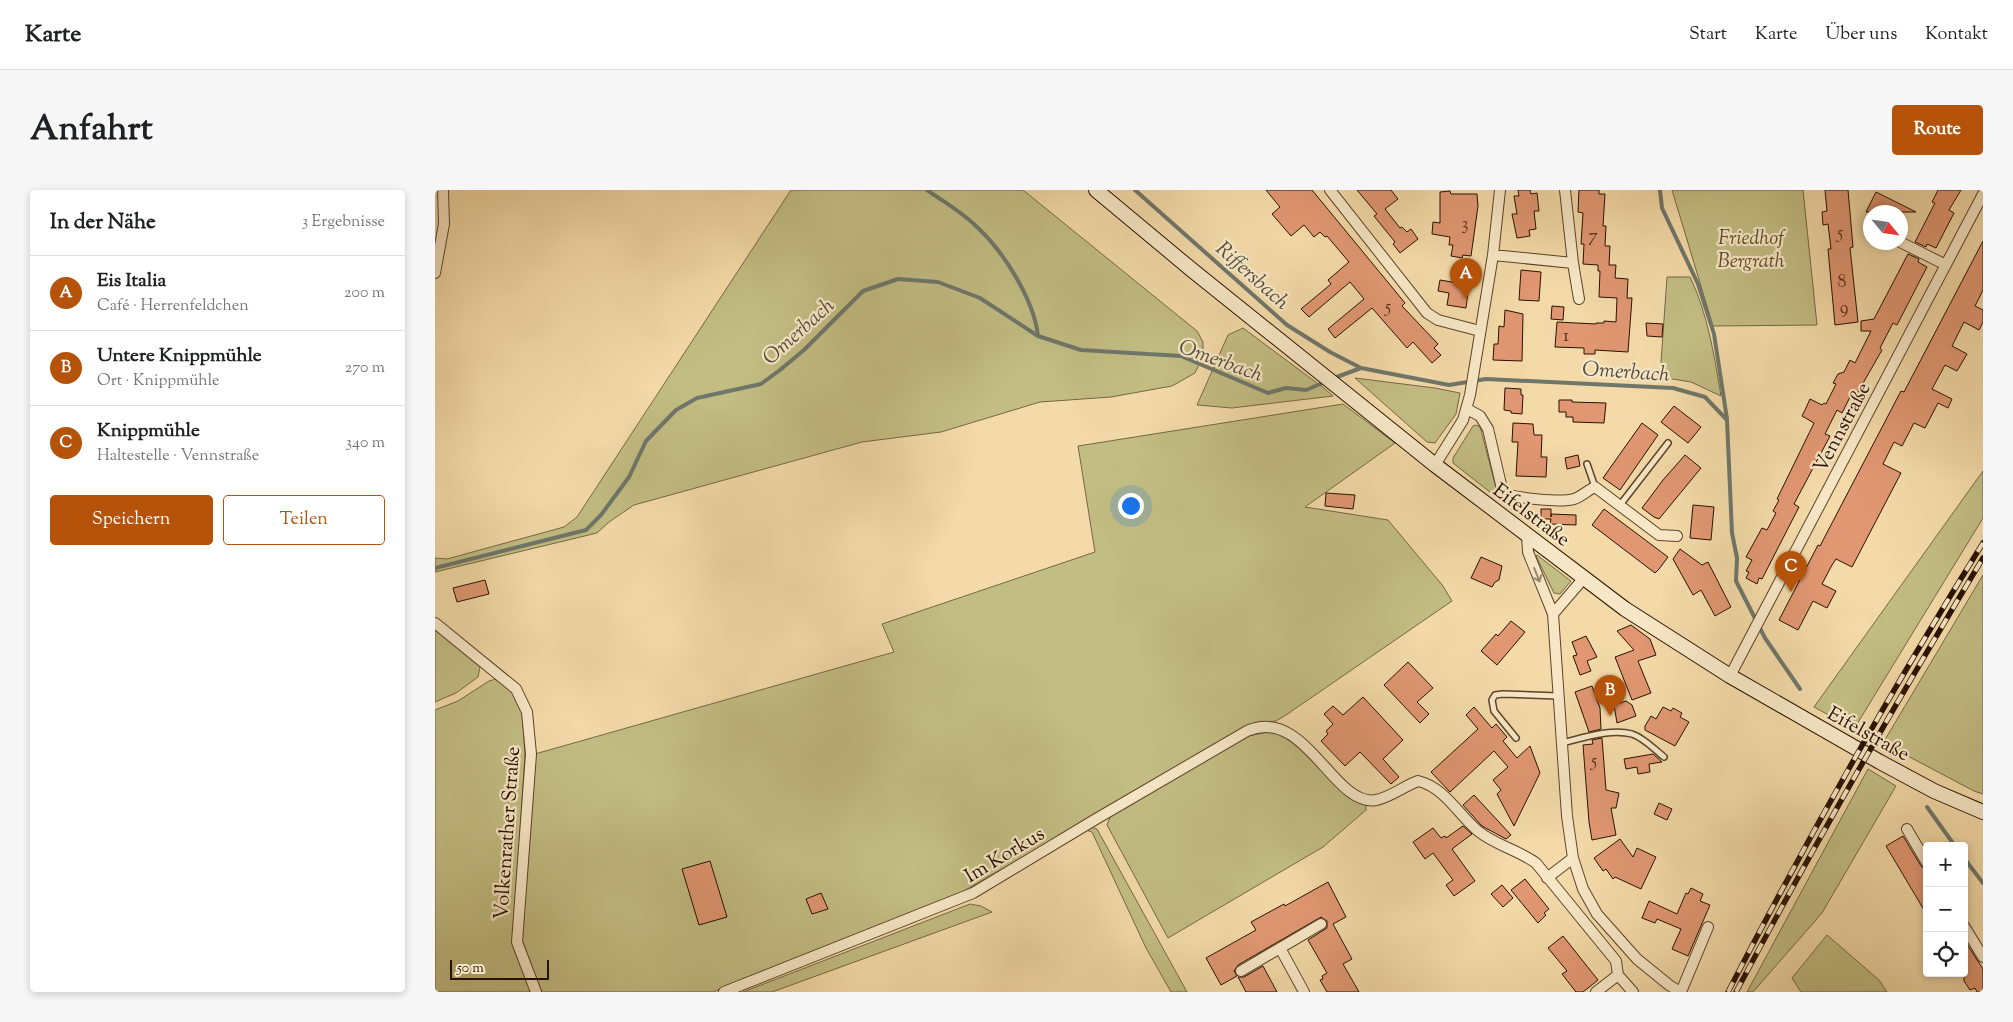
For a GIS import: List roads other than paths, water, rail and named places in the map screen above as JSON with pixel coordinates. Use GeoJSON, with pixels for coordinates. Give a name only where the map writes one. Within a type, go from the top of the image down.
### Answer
{"type":"FeatureCollection","features":[{"type":"Feature","properties":{"kind":"main road","name":"Eifelstraße"},"geometry":{"type":"LineString","coordinates":[[1096,190],[1435,466],[1625,609],[1730,676],[1897,772],[1933,791],[1983,812]]}},
{"type":"Feature","properties":{"kind":"street"},"geometry":{"type":"LineString","coordinates":[[435,273],[444,224],[443,190]]}},
{"type":"Feature","properties":{"kind":"street"},"geometry":{"type":"LineString","coordinates":[[1330,190],[1427,313],[1437,320],[1480,331]]}},
{"type":"Feature","properties":{"kind":"street"},"geometry":{"type":"LineString","coordinates":[[1435,466],[1463,420],[1471,396],[1473,373],[1493,255],[1500,190]]}},
{"type":"Feature","properties":{"kind":"street"},"geometry":{"type":"LineString","coordinates":[[1565,190],[1579,299]]}},
{"type":"Feature","properties":{"kind":"street","name":"Vennstraße"},"geometry":{"type":"LineString","coordinates":[[1730,676],[1983,194]]}},
{"type":"Feature","properties":{"kind":"street"},"geometry":{"type":"LineString","coordinates":[[1908,246],[1945,266]]}},
{"type":"Feature","properties":{"kind":"street"},"geometry":{"type":"LineString","coordinates":[[1493,255],[1573,263]]}},
{"type":"Feature","properties":{"kind":"street"},"geometry":{"type":"LineString","coordinates":[[1467,409],[1480,416],[1488,429],[1503,493],[1512,496],[1567,500],[1577,498],[1585,491],[1595,487],[1659,535],[1677,536]]}},
{"type":"Feature","properties":{"kind":"street"},"geometry":{"type":"LineString","coordinates":[[1527,535],[1528,552],[1553,614],[1567,816],[1573,858],[1583,889],[1597,914],[1637,960],[1681,992],[1708,927]]}},
{"type":"Feature","properties":{"kind":"street"},"geometry":{"type":"LineString","coordinates":[[1553,614],[1583,579]]}},
{"type":"Feature","properties":{"kind":"street","name":"Volkenrather Straße"},"geometry":{"type":"LineString","coordinates":[[435,623],[516,689],[527,712],[531,754],[517,942],[536,992]]}},
{"type":"Feature","properties":{"kind":"street","name":"Im Korkus"},"geometry":{"type":"LineString","coordinates":[[724,992],[973,894],[1096,818],[1247,731],[1255,727],[1269,726],[1288,734],[1305,746],[1351,793],[1366,799],[1376,800],[1418,782],[1435,787],[1478,831],[1502,846],[1521,853],[1536,863],[1616,961],[1618,975],[1633,992]]}},
{"type":"Feature","properties":{"kind":"street"},"geometry":{"type":"LineString","coordinates":[[1907,829],[1923,856]]}},
{"type":"Feature","properties":{"kind":"street"},"geometry":{"type":"LineString","coordinates":[[1547,878],[1573,858]]}},
{"type":"Feature","properties":{"kind":"street"},"geometry":{"type":"LineString","coordinates":[[1241,971],[1321,924]]}},
{"type":"Feature","properties":{"kind":"street"},"geometry":{"type":"LineString","coordinates":[[1968,932],[1983,957]]}},
{"type":"Feature","properties":{"kind":"street"},"geometry":{"type":"LineString","coordinates":[[1280,948],[1304,992]]}},
{"type":"Feature","properties":{"kind":"street"},"geometry":{"type":"LineString","coordinates":[[1596,992],[1618,975]]}},
{"type":"Feature","properties":{"kind":"lane"},"geometry":{"type":"LineString","coordinates":[[1620,505],[1668,443]]}},
{"type":"Feature","properties":{"kind":"lane"},"geometry":{"type":"LineString","coordinates":[[1587,464],[1595,487]]}},
{"type":"Feature","properties":{"kind":"lane"},"geometry":{"type":"LineString","coordinates":[[1516,738],[1494,711],[1492,700],[1495,695],[1559,696]]}},
{"type":"Feature","properties":{"kind":"lane"},"geometry":{"type":"LineString","coordinates":[[1562,743],[1607,734],[1633,734],[1645,741],[1664,757]]}},
{"type":"Feature","properties":{"kind":"waterway"},"geometry":{"type":"LineString","coordinates":[[927,190],[971,222],[987,237],[1007,263],[1031,307],[1038,336]]}},
{"type":"Feature","properties":{"kind":"waterway","name":"Riffersbach"},"geometry":{"type":"LineString","coordinates":[[1135,190],[1287,325],[1330,352],[1361,368]]}},
{"type":"Feature","properties":{"kind":"waterway"},"geometry":{"type":"LineString","coordinates":[[1660,190],[1662,208],[1698,284],[1714,334],[1727,419]]}},
{"type":"Feature","properties":{"kind":"waterway","name":"Omerbach"},"geometry":{"type":"LineString","coordinates":[[435,568],[586,530],[601,515],[629,477],[646,441],[676,410],[697,398],[761,384],[804,350],[863,291],[898,279],[938,282],[980,298],[1038,336],[1081,350],[1181,356],[1268,393],[1286,388],[1306,390],[1325,382]]}},
{"type":"Feature","properties":{"kind":"waterway","name":"Omerbach"},"geometry":{"type":"LineString","coordinates":[[1334,378],[1361,368],[1449,385],[1486,379],[1673,388],[1705,397],[1727,420],[1732,533],[1737,558],[1736,581],[1765,638],[1800,689]]}},
{"type":"Feature","properties":{"kind":"waterway","name":"Omerbach"},"geometry":{"type":"LineString","coordinates":[[1927,807],[1952,842]]}},
{"type":"Feature","properties":{"kind":"waterway","name":"Omerbach"},"geometry":{"type":"LineString","coordinates":[[1968,863],[1983,883]]}},
{"type":"Feature","properties":{"kind":"railway"},"geometry":{"type":"LineString","coordinates":[[1728,992],[1788,878],[1851,765],[1983,543]]}},
{"type":"Feature","properties":{"kind":"railway"},"geometry":{"type":"LineString","coordinates":[[1736,992],[1795,882],[1919,665],[1983,558]]}},
{"type":"Feature","properties":{"kind":"place","name":"Eis Italia"},"geometry":{"type":"Point","coordinates":[1466,299]}},
{"type":"Feature","properties":{"kind":"place","name":"Knippmühle"},"geometry":{"type":"Point","coordinates":[1791,592]}},
{"type":"Feature","properties":{"kind":"place","name":"Untere Knippmühle"},"geometry":{"type":"Point","coordinates":[1610,716]}},
{"type":"Feature","properties":{"kind":"park label","name":"Friedhof Bergrath"},"geometry":{"type":"Point","coordinates":[1751,248]}}]}
